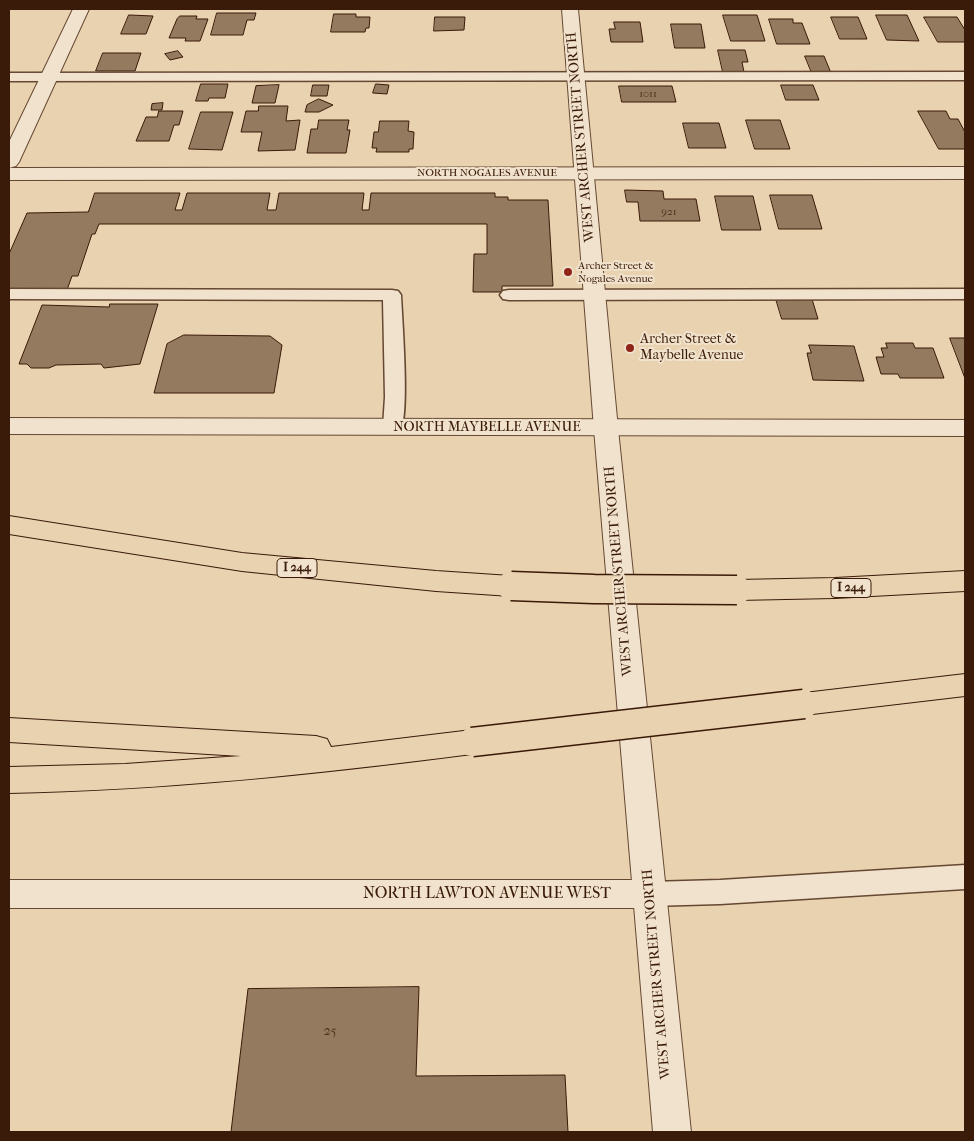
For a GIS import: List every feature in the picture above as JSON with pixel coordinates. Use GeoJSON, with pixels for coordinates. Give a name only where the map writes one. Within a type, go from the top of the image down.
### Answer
{"type":"FeatureCollection","features":[{"type":"Feature","properties":{"kind":"highway","name":"I 244"},"geometry":{"type":"LineString","coordinates":[[9,525],[242,562],[436,581],[511,586],[594,589],[737,590],[853,588],[965,581]]}},
{"type":"Feature","properties":{"kind":"highway"},"geometry":{"type":"LineString","coordinates":[[9,780],[220,771],[390,753],[965,685]]}},
{"type":"Feature","properties":{"kind":"highway"},"geometry":{"type":"LineString","coordinates":[[9,730],[390,753]]}},
{"type":"Feature","properties":{"kind":"street"},"geometry":{"type":"LineString","coordinates":[[9,162],[81,9]]}},
{"type":"Feature","properties":{"kind":"street","name":"WEST ARCHER STREET NORTH"},"geometry":{"type":"LineString","coordinates":[[570,9],[583,173],[596,294],[606,428],[672,1132]]}},
{"type":"Feature","properties":{"kind":"street","name":"NORTH NOGALES AVENUE"},"geometry":{"type":"LineString","coordinates":[[9,174],[965,173]]}},
{"type":"Feature","properties":{"kind":"street","name":"NORTH MAYBELLE AVENUE"},"geometry":{"type":"LineString","coordinates":[[9,426],[965,428]]}},
{"type":"Feature","properties":{"kind":"street","name":"NORTH LAWTON AVENUE WEST"},"geometry":{"type":"LineString","coordinates":[[9,894],[650,894]]}},
{"type":"Feature","properties":{"kind":"lane"},"geometry":{"type":"LineString","coordinates":[[9,77],[965,76]]}},
{"type":"Feature","properties":{"kind":"lane"},"geometry":{"type":"LineString","coordinates":[[9,294],[392,296],[395,397],[393,427]]}},
{"type":"Feature","properties":{"kind":"lane"},"geometry":{"type":"LineString","coordinates":[[509,295],[965,294]]}},
{"type":"Feature","properties":{"kind":"lane","name":"NORTH LAWTON AVENUE WEST"},"geometry":{"type":"LineString","coordinates":[[650,894],[720,892],[965,877]]}},
{"type":"Feature","properties":{"kind":"building"},"geometry":{"type":"Polygon","coordinates":[[[217,13],[256,13],[254,20],[247,20],[243,35],[211,35],[217,13]]]}},
{"type":"Feature","properties":{"kind":"building"},"geometry":{"type":"Polygon","coordinates":[[[334,14],[356,14],[356,17],[370,17],[369,28],[366,28],[365,32],[331,32],[334,14]]]}},
{"type":"Feature","properties":{"kind":"building"},"geometry":{"type":"Polygon","coordinates":[[[129,15],[153,16],[146,34],[121,34],[129,15]]]}},
{"type":"Feature","properties":{"kind":"building"},"geometry":{"type":"Polygon","coordinates":[[[723,15],[757,15],[765,41],[731,41],[723,15]]]}},
{"type":"Feature","properties":{"kind":"building"},"geometry":{"type":"Polygon","coordinates":[[[876,15],[907,15],[919,41],[887,40],[876,15]]]}},
{"type":"Feature","properties":{"kind":"building"},"geometry":{"type":"Polygon","coordinates":[[[180,16],[197,16],[196,19],[208,19],[200,41],[185,41],[186,38],[169,38],[180,16]]]}},
{"type":"Feature","properties":{"kind":"building"},"geometry":{"type":"Polygon","coordinates":[[[435,17],[465,17],[464,30],[434,31],[435,17]]]}},
{"type":"Feature","properties":{"kind":"building"},"geometry":{"type":"Polygon","coordinates":[[[831,17],[858,17],[867,39],[840,39],[831,17]]]}},
{"type":"Feature","properties":{"kind":"building"},"geometry":{"type":"Polygon","coordinates":[[[924,17],[957,17],[965,30],[965,42],[938,42],[924,17]]]}},
{"type":"Feature","properties":{"kind":"building"},"geometry":{"type":"Polygon","coordinates":[[[769,19],[793,19],[793,23],[802,23],[810,44],[777,44],[769,19]]]}},
{"type":"Feature","properties":{"kind":"building"},"geometry":{"type":"Polygon","coordinates":[[[614,22],[640,22],[643,42],[611,42],[609,29],[615,29],[614,22]]]}},
{"type":"Feature","properties":{"kind":"building"},"geometry":{"type":"Polygon","coordinates":[[[671,24],[701,24],[705,48],[675,48],[671,24]]]}},
{"type":"Feature","properties":{"kind":"building"},"geometry":{"type":"Polygon","coordinates":[[[718,50],[745,50],[748,62],[742,62],[744,72],[723,72],[718,50]]]}},
{"type":"Feature","properties":{"kind":"building"},"geometry":{"type":"Polygon","coordinates":[[[178,51],[183,57],[170,60],[165,54],[178,51]]]}},
{"type":"Feature","properties":{"kind":"building"},"geometry":{"type":"Polygon","coordinates":[[[103,53],[141,53],[135,71],[96,71],[103,53]]]}},
{"type":"Feature","properties":{"kind":"building"},"geometry":{"type":"Polygon","coordinates":[[[805,56],[824,56],[831,73],[812,73],[805,56]]]}},
{"type":"Feature","properties":{"kind":"building"},"geometry":{"type":"Polygon","coordinates":[[[201,84],[228,84],[225,98],[209,98],[208,101],[196,101],[201,84]]]}},
{"type":"Feature","properties":{"kind":"building"},"geometry":{"type":"Polygon","coordinates":[[[376,84],[389,85],[387,94],[373,93],[376,84]]]}},
{"type":"Feature","properties":{"kind":"building"},"geometry":{"type":"Polygon","coordinates":[[[279,85],[275,103],[252,103],[256,86],[279,85]]]}},
{"type":"Feature","properties":{"kind":"building"},"geometry":{"type":"Polygon","coordinates":[[[313,85],[329,85],[327,96],[311,96],[313,85]]]}},
{"type":"Feature","properties":{"kind":"building"},"geometry":{"type":"Polygon","coordinates":[[[781,85],[813,85],[819,100],[786,100],[781,85]]]}},
{"type":"Feature","properties":{"kind":"building"},"geometry":{"type":"Polygon","coordinates":[[[619,86],[672,86],[676,102],[622,102],[619,86]]]}},
{"type":"Feature","properties":{"kind":"building"},"geometry":{"type":"Polygon","coordinates":[[[319,99],[333,105],[319,112],[305,112],[307,105],[319,99]]]}},
{"type":"Feature","properties":{"kind":"building"},"geometry":{"type":"Polygon","coordinates":[[[163,103],[162,110],[151,110],[152,104],[163,103]]]}},
{"type":"Feature","properties":{"kind":"building"},"geometry":{"type":"Polygon","coordinates":[[[259,106],[288,106],[286,121],[300,120],[295,150],[258,151],[262,132],[241,132],[246,111],[258,111],[259,106]]]}},
{"type":"Feature","properties":{"kind":"building"},"geometry":{"type":"Polygon","coordinates":[[[159,111],[183,111],[179,125],[174,125],[169,141],[136,141],[146,117],[157,117],[159,111]]]}},
{"type":"Feature","properties":{"kind":"building"},"geometry":{"type":"Polygon","coordinates":[[[918,111],[946,111],[950,119],[958,119],[965,132],[965,149],[939,149],[918,111]]]}},
{"type":"Feature","properties":{"kind":"building"},"geometry":{"type":"Polygon","coordinates":[[[201,112],[233,112],[222,150],[189,149],[201,112]]]}},
{"type":"Feature","properties":{"kind":"building"},"geometry":{"type":"Polygon","coordinates":[[[319,120],[349,120],[347,130],[350,130],[346,153],[307,153],[311,129],[317,129],[319,120]]]}},
{"type":"Feature","properties":{"kind":"building"},"geometry":{"type":"Polygon","coordinates":[[[746,120],[780,120],[790,149],[755,149],[746,120]]]}},
{"type":"Feature","properties":{"kind":"building"},"geometry":{"type":"Polygon","coordinates":[[[380,121],[409,121],[408,131],[414,132],[413,149],[409,149],[409,152],[376,152],[377,148],[372,148],[374,132],[378,132],[380,121]]]}},
{"type":"Feature","properties":{"kind":"building"},"geometry":{"type":"Polygon","coordinates":[[[683,123],[719,123],[726,148],[689,148],[683,123]]]}},
{"type":"Feature","properties":{"kind":"building"},"geometry":{"type":"Polygon","coordinates":[[[625,190],[663,191],[664,199],[696,199],[700,221],[640,221],[638,202],[627,202],[625,190]]]}},
{"type":"Feature","properties":{"kind":"building"},"geometry":{"type":"Polygon","coordinates":[[[95,193],[180,193],[175,210],[182,210],[187,193],[270,193],[267,210],[276,210],[279,193],[364,193],[362,210],[369,210],[371,193],[495,193],[495,197],[508,197],[508,200],[548,200],[553,286],[502,286],[502,292],[473,292],[474,254],[487,254],[487,224],[99,224],[95,234],[92,234],[78,276],[72,276],[67,290],[9,290],[9,254],[27,213],[88,212],[95,193]]]}},
{"type":"Feature","properties":{"kind":"building"},"geometry":{"type":"Polygon","coordinates":[[[770,195],[812,195],[822,229],[779,229],[770,195]]]}},
{"type":"Feature","properties":{"kind":"building"},"geometry":{"type":"Polygon","coordinates":[[[715,196],[753,196],[761,230],[722,230],[715,196]]]}},
{"type":"Feature","properties":{"kind":"building"},"geometry":{"type":"Polygon","coordinates":[[[776,299],[812,299],[818,319],[782,319],[776,299]]]}},
{"type":"Feature","properties":{"kind":"building"},"geometry":{"type":"Polygon","coordinates":[[[110,304],[158,304],[140,364],[104,368],[101,364],[56,365],[49,368],[31,368],[27,364],[19,364],[42,305],[109,307],[110,304]]]}},
{"type":"Feature","properties":{"kind":"building"},"geometry":{"type":"Polygon","coordinates":[[[184,335],[270,336],[282,345],[274,393],[154,393],[167,344],[184,335]]]}},
{"type":"Feature","properties":{"kind":"building"},"geometry":{"type":"Polygon","coordinates":[[[950,338],[965,338],[965,378],[950,338]]]}},
{"type":"Feature","properties":{"kind":"building"},"geometry":{"type":"Polygon","coordinates":[[[886,343],[913,343],[915,348],[933,348],[944,378],[900,378],[898,374],[881,374],[876,357],[884,357],[881,348],[887,348],[886,343]]]}},
{"type":"Feature","properties":{"kind":"building"},"geometry":{"type":"Polygon","coordinates":[[[809,345],[854,346],[864,381],[813,380],[807,353],[811,353],[809,345]]]}},
{"type":"Feature","properties":{"kind":"building"},"geometry":{"type":"Polygon","coordinates":[[[419,987],[416,1076],[565,1075],[568,1132],[231,1132],[248,989],[419,987]]]}},
{"type":"Feature","properties":{"kind":"place","name":"Archer Street & Nogales Avenue"},"geometry":{"type":"Point","coordinates":[568,272]}},
{"type":"Feature","properties":{"kind":"place","name":"Archer Street & Maybelle Avenue"},"geometry":{"type":"Point","coordinates":[630,348]}}]}
